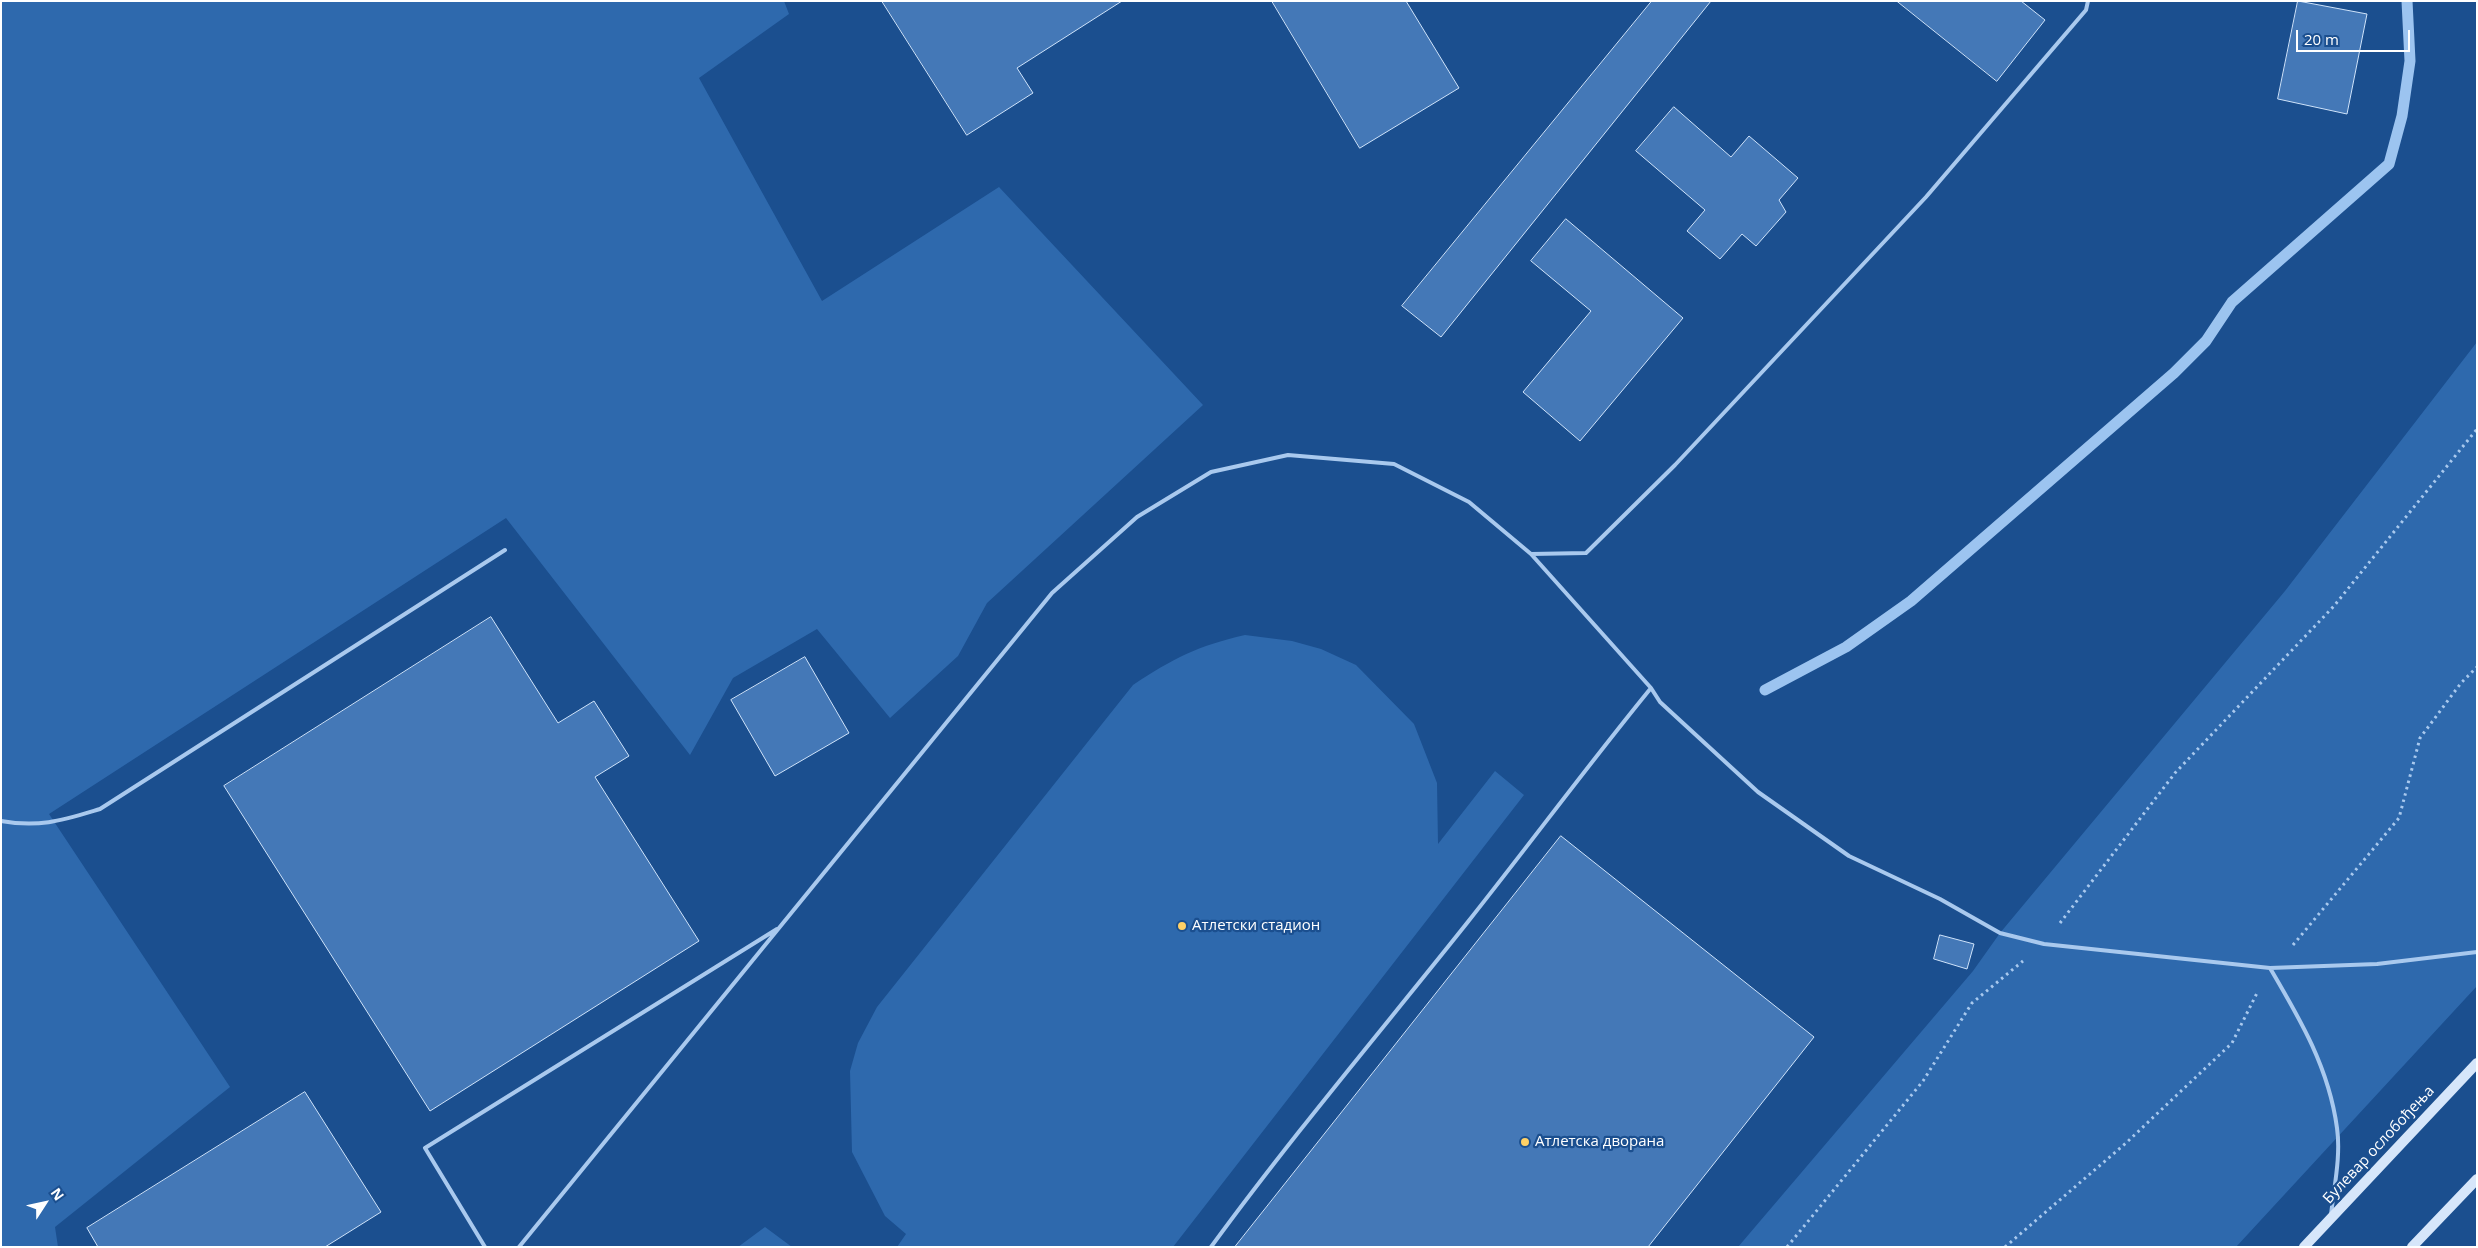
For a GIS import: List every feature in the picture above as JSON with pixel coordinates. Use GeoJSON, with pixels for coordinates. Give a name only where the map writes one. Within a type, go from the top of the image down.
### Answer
{"type":"FeatureCollection","features":[{"type":"Feature","properties":{"kind":"main road","name":"Булевар ослобођења"},"geometry":{"type":"LineString","coordinates":[[2304,1247],[2477,1063]]}},
{"type":"Feature","properties":{"kind":"main road"},"geometry":{"type":"LineString","coordinates":[[2412,1247],[2477,1179]]}},
{"type":"Feature","properties":{"kind":"lane"},"geometry":{"type":"LineString","coordinates":[[1531,554],[1586,553],[1668,472],[1926,197],[2086,10],[2088,1]]}},
{"type":"Feature","properties":{"kind":"lane"},"geometry":{"type":"LineString","coordinates":[[519,1247],[1052,593],[1137,518],[1211,472],[1288,455],[1394,464],[1469,502],[1531,554],[1651,688],[1660,702],[1758,792],[1849,856],[1940,899],[2000,933],[2044,944],[2270,968],[2377,964],[2477,952]]}},
{"type":"Feature","properties":{"kind":"lane"},"geometry":{"type":"LineString","coordinates":[[1,821],[26,825],[64,820],[100,809],[505,550]]}},
{"type":"Feature","properties":{"kind":"lane"},"geometry":{"type":"LineString","coordinates":[[1211,1247],[1318,1106],[1520,857],[1605,743],[1651,688]]}},
{"type":"Feature","properties":{"kind":"lane"},"geometry":{"type":"LineString","coordinates":[[485,1247],[425,1148],[780,926]]}},
{"type":"Feature","properties":{"kind":"lane"},"geometry":{"type":"LineString","coordinates":[[2270,968],[2311,1039],[2328,1084],[2337,1129],[2337,1158],[2331,1218]]}},
{"type":"Feature","properties":{"kind":"path"},"geometry":{"type":"LineString","coordinates":[[1787,1247],[1923,1081],[1972,1003],[2044,944],[2175,773],[2334,606],[2477,429]]}},
{"type":"Feature","properties":{"kind":"path"},"geometry":{"type":"LineString","coordinates":[[2006,1247],[2126,1144],[2232,1043],[2270,968],[2291,947],[2399,818],[2420,738],[2461,683],[2477,667]]}},
{"type":"Feature","properties":{"kind":"shaded area"},"geometry":{"type":"Polygon","coordinates":[[[1,1],[784,1],[789,14],[699,78],[822,301],[999,187],[1203,405],[987,603],[958,656],[890,718],[817,629],[733,678],[690,755],[506,518],[49,814],[230,1087],[55,1227],[58,1247],[1,1247],[1,1]]]}},
{"type":"Feature","properties":{"kind":"shaded area"},"geometry":{"type":"Polygon","coordinates":[[[2477,342],[2477,986],[2236,1247],[1738,1247],[1973,971],[2000,933],[2285,591],[2477,342]]]}},
{"type":"Feature","properties":{"kind":"shaded area","name":"Атлетски стадион"},"geometry":{"type":"Polygon","coordinates":[[[1245,635],[1292,641],[1321,649],[1356,665],[1414,724],[1437,783],[1438,844],[1495,771],[1524,795],[1173,1247],[897,1247],[906,1234],[885,1216],[852,1152],[850,1071],[858,1043],[877,1007],[1133,685],[1186,654],[1245,635]]]}},
{"type":"Feature","properties":{"kind":"shaded area"},"geometry":{"type":"Polygon","coordinates":[[[765,1227],[792,1247],[738,1247],[765,1227]]]}},
{"type":"Feature","properties":{"kind":"building"},"geometry":{"type":"Polygon","coordinates":[[[882,1],[1122,1],[1017,68],[1033,93],[967,135],[882,1]]]}},
{"type":"Feature","properties":{"kind":"building"},"geometry":{"type":"Polygon","coordinates":[[[1272,1],[1406,1],[1459,88],[1360,148],[1272,1]]]}},
{"type":"Feature","properties":{"kind":"building"},"geometry":{"type":"Polygon","coordinates":[[[1652,1],[1711,1],[1441,337],[1402,306],[1652,1]]]}},
{"type":"Feature","properties":{"kind":"building"},"geometry":{"type":"Polygon","coordinates":[[[1897,1],[2021,1],[2045,20],[1997,81],[1897,1]]]}},
{"type":"Feature","properties":{"kind":"building"},"geometry":{"type":"Polygon","coordinates":[[[2298,1],[2367,14],[2347,114],[2278,99],[2298,1]]]}},
{"type":"Feature","properties":{"kind":"building"},"geometry":{"type":"Polygon","coordinates":[[[1674,107],[1731,157],[1749,136],[1798,178],[1779,200],[1786,212],[1756,246],[1742,234],[1720,259],[1687,231],[1705,210],[1636,151],[1674,107]]]}},
{"type":"Feature","properties":{"kind":"building"},"geometry":{"type":"Polygon","coordinates":[[[1566,219],[1683,318],[1580,441],[1523,392],[1591,311],[1531,261],[1566,219]]]}},
{"type":"Feature","properties":{"kind":"building"},"geometry":{"type":"Polygon","coordinates":[[[491,617],[558,723],[594,701],[629,756],[595,777],[699,941],[430,1111],[224,786],[491,617]]]}},
{"type":"Feature","properties":{"kind":"building"},"geometry":{"type":"Polygon","coordinates":[[[805,657],[849,733],[775,776],[731,700],[805,657]]]}},
{"type":"Feature","properties":{"kind":"building","name":"Атлетска дворана"},"geometry":{"type":"Polygon","coordinates":[[[1561,836],[1814,1037],[1648,1247],[1235,1247],[1561,836]]]}},
{"type":"Feature","properties":{"kind":"building"},"geometry":{"type":"Polygon","coordinates":[[[1940,935],[1974,944],[1967,969],[1934,959],[1940,935]]]}},
{"type":"Feature","properties":{"kind":"building"},"geometry":{"type":"Polygon","coordinates":[[[305,1092],[381,1212],[325,1247],[98,1247],[87,1228],[305,1092]]]}},
{"type":"Feature","properties":{"kind":"waterway"},"geometry":{"type":"LineString","coordinates":[[1765,690],[1846,647],[1911,601],[2174,373],[2206,341],[2232,302],[2389,164],[2402,116],[2410,61],[2407,1]]}},
{"type":"Feature","properties":{"kind":"place","name":"Атлетски стадион"},"geometry":{"type":"Point","coordinates":[1182,926]}},
{"type":"Feature","properties":{"kind":"place","name":"Атлетска дворана"},"geometry":{"type":"Point","coordinates":[1525,1142]}}]}
